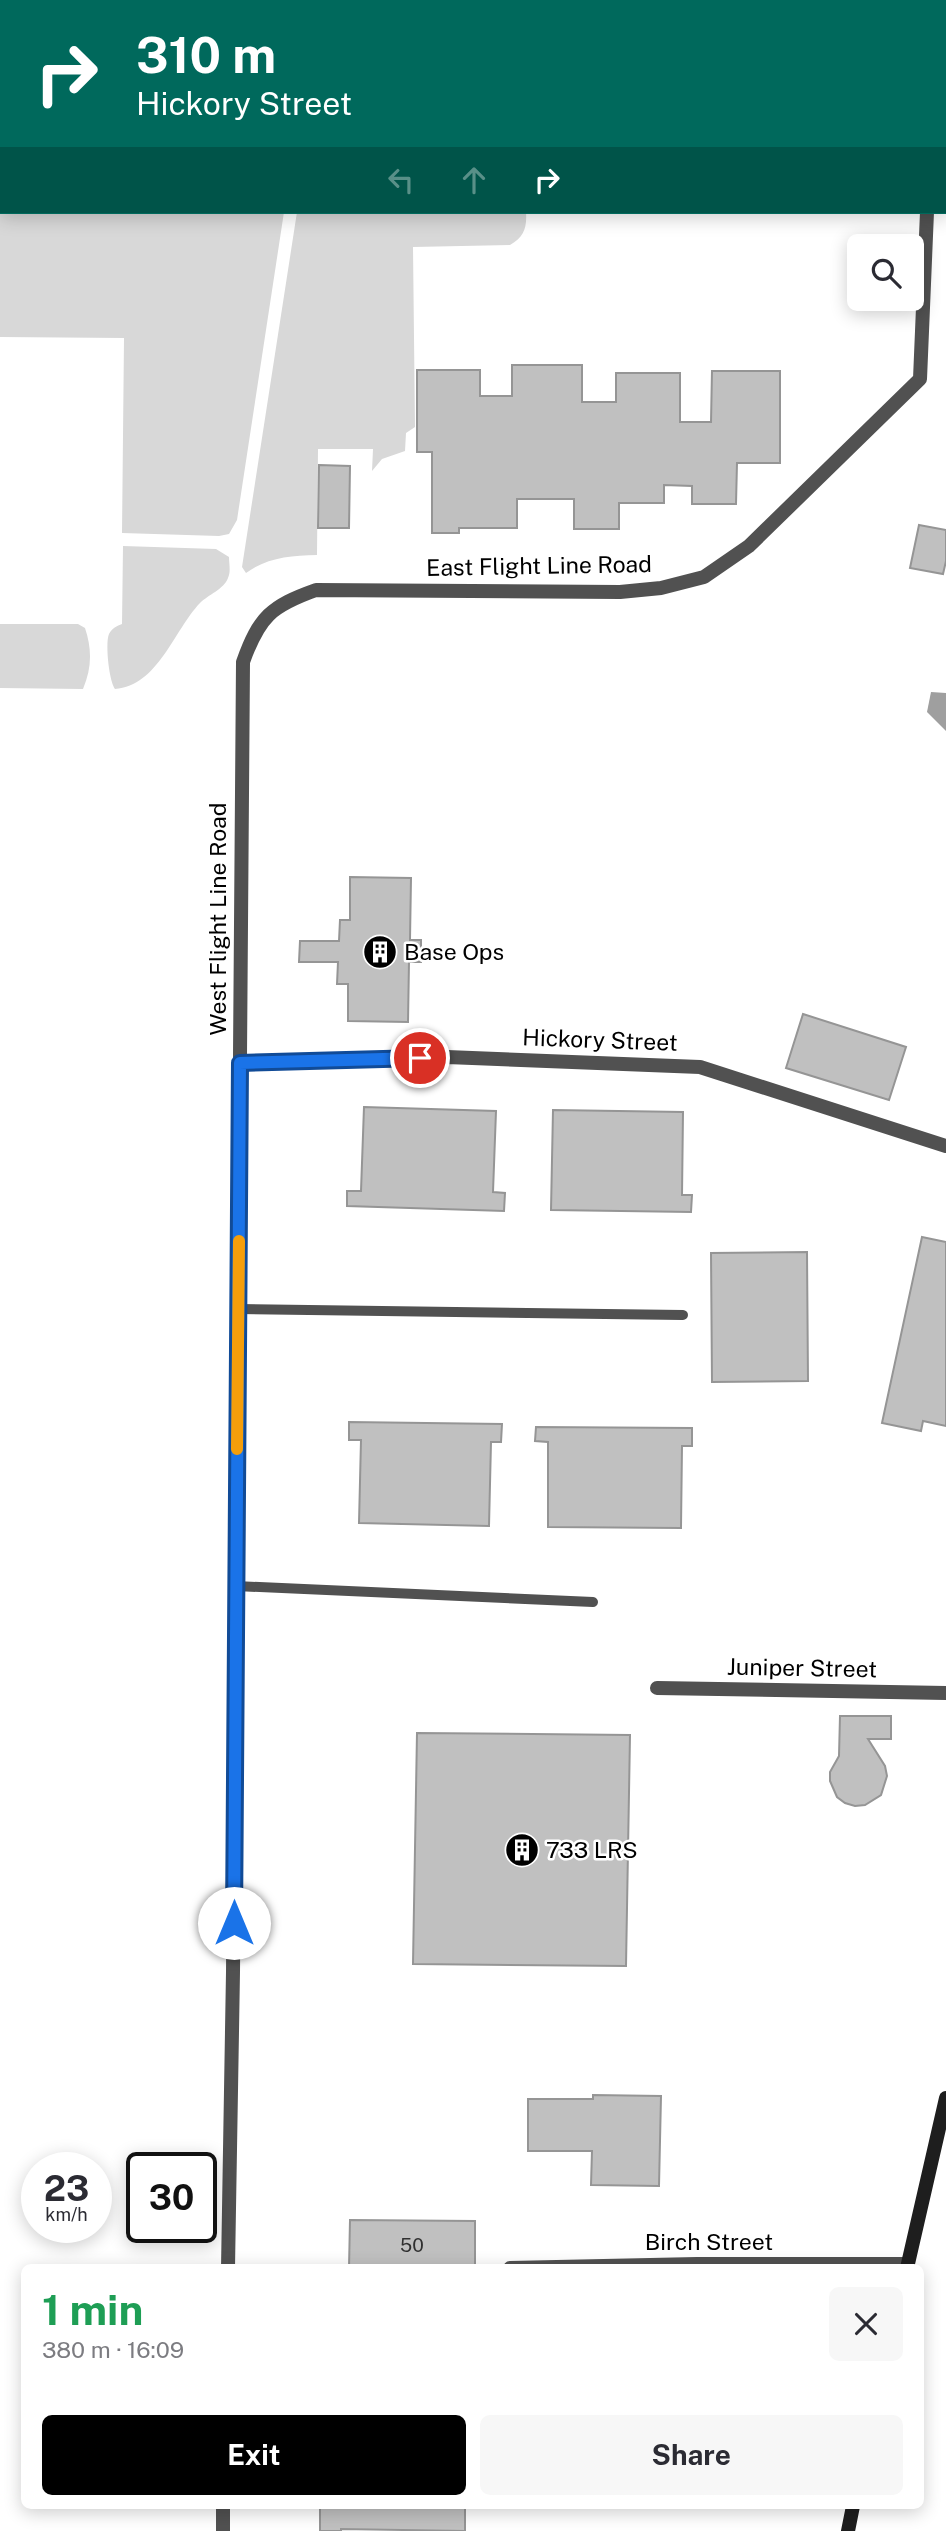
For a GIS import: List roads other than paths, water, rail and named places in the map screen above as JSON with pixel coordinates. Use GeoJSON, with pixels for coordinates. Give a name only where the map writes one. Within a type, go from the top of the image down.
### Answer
{"type":"FeatureCollection","features":[{"type":"Feature","properties":{"kind":"main road"},"geometry":{"type":"LineString","coordinates":[[908,2264],[946,2098]]}},
{"type":"Feature","properties":{"kind":"main road"},"geometry":{"type":"LineString","coordinates":[[848,2531],[852,2509]]}},
{"type":"Feature","properties":{"kind":"street","name":"East Flight Line Road"},"geometry":{"type":"LineString","coordinates":[[243,662],[253,633],[268,614],[288,599],[316,590],[620,592],[661,588],[704,577],[749,546],[920,379],[927,214]]}},
{"type":"Feature","properties":{"kind":"street","name":"West Flight Line Road"},"geometry":{"type":"LineString","coordinates":[[228,2264],[233,1960],[243,662]]}},
{"type":"Feature","properties":{"kind":"street","name":"Hickory Street"},"geometry":{"type":"LineString","coordinates":[[240,1063],[447,1057],[700,1067],[946,1146]]}},
{"type":"Feature","properties":{"kind":"street","name":"Juniper Street"},"geometry":{"type":"LineString","coordinates":[[657,1688],[946,1693]]}},
{"type":"Feature","properties":{"kind":"street"},"geometry":{"type":"LineString","coordinates":[[223,2509],[223,2531]]}},
{"type":"Feature","properties":{"kind":"lane"},"geometry":{"type":"LineString","coordinates":[[238,1309],[683,1315]]}},
{"type":"Feature","properties":{"kind":"lane"},"geometry":{"type":"LineString","coordinates":[[236,1586],[593,1602]]}},
{"type":"Feature","properties":{"kind":"place","name":"Base Ops"},"geometry":{"type":"Point","coordinates":[380,952]}},
{"type":"Feature","properties":{"kind":"place","name":"733 LRS"},"geometry":{"type":"Point","coordinates":[522,1850]}}]}
